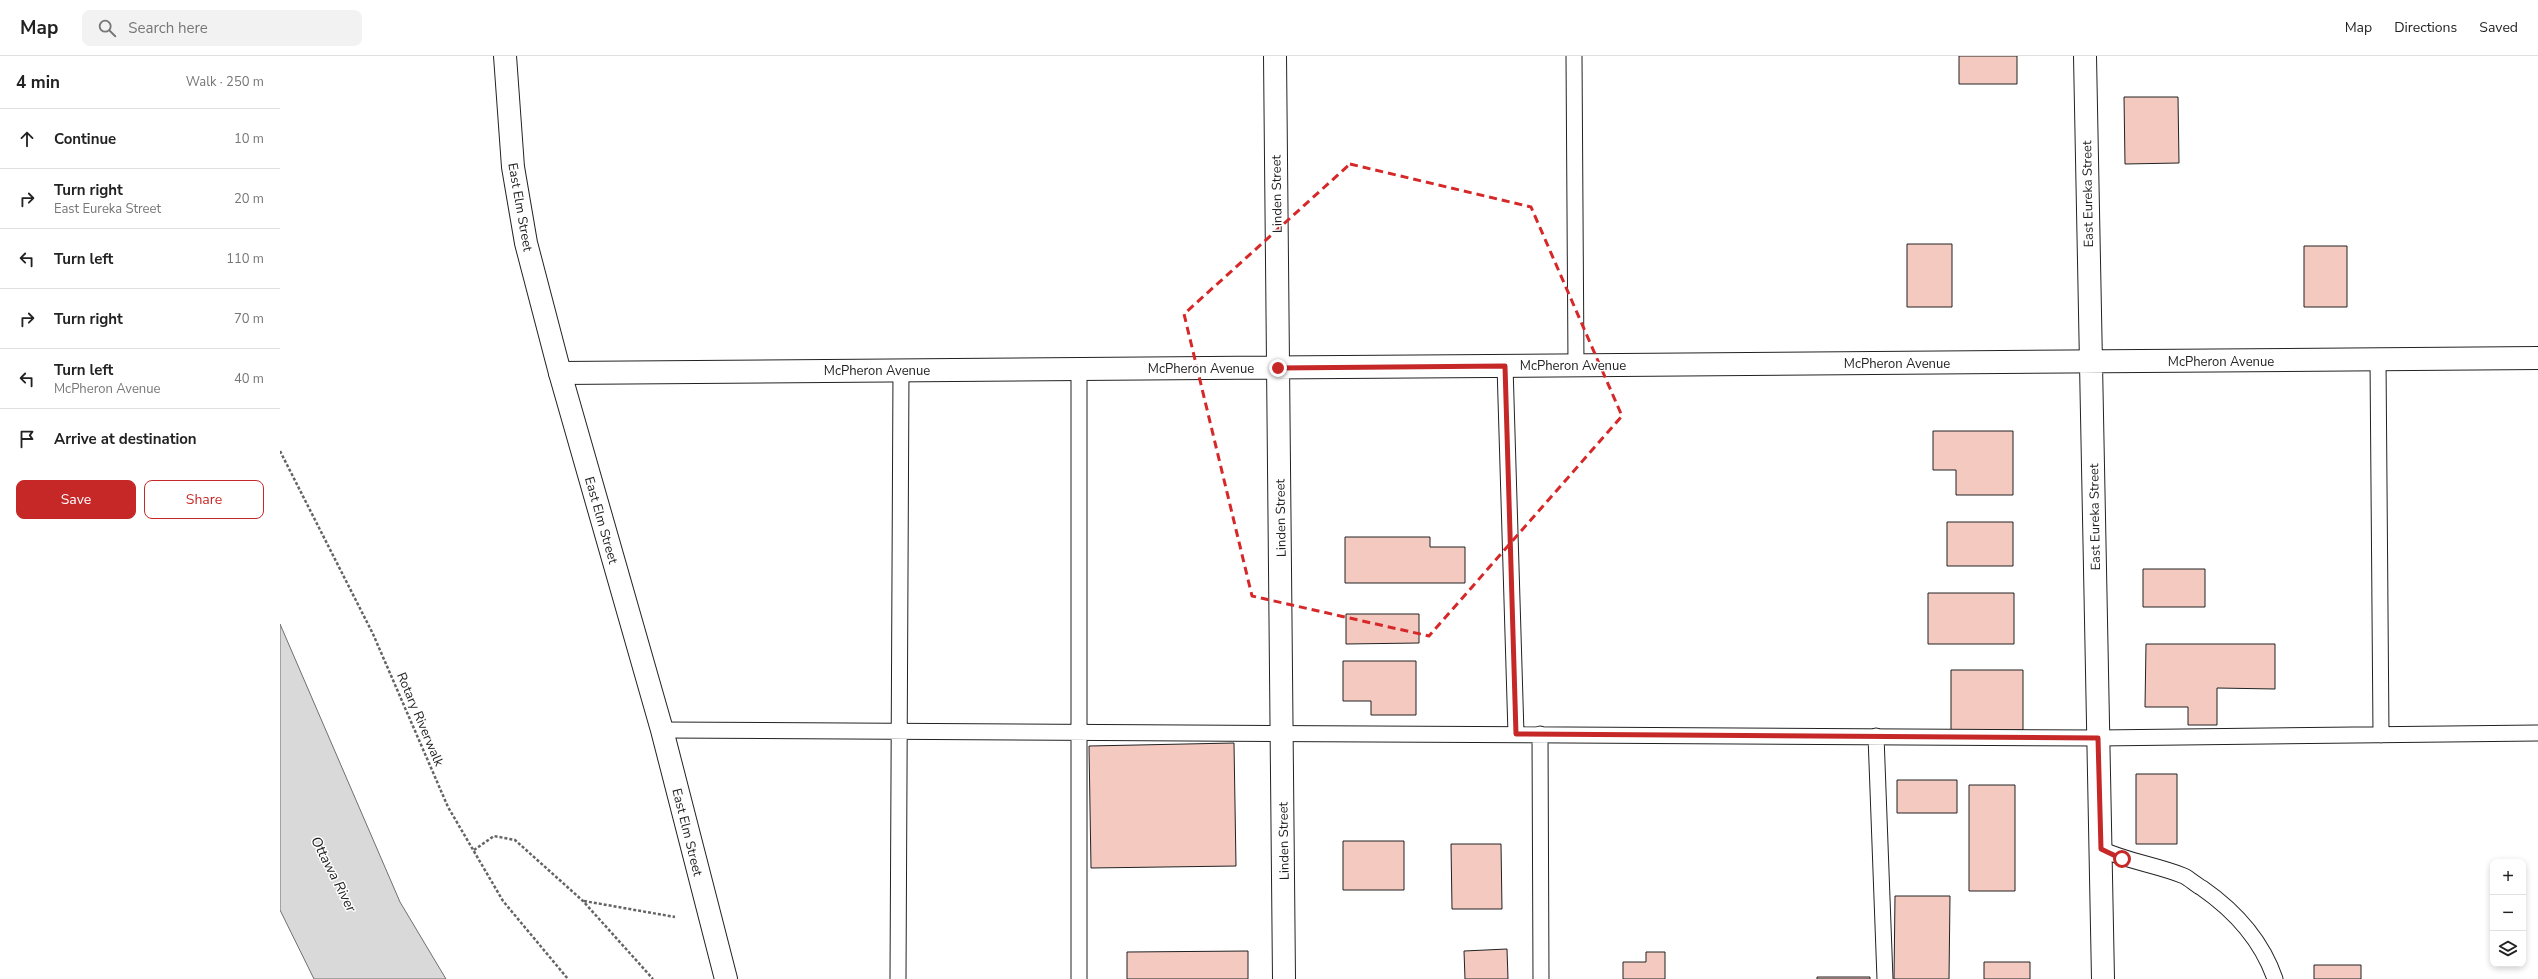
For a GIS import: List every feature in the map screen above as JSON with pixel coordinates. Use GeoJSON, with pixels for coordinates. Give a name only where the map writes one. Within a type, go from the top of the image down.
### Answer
{"type":"FeatureCollection","features":[{"type":"Feature","properties":{"kind":"street","name":"East Elm Street"},"geometry":{"type":"LineString","coordinates":[[505,56],[513,167],[526,243],[560,373],[662,730],[726,979]]}},
{"type":"Feature","properties":{"kind":"street","name":"Linden Street"},"geometry":{"type":"LineString","coordinates":[[1275,56],[1284,979]]}},
{"type":"Feature","properties":{"kind":"street","name":"East Eureka Street"},"geometry":{"type":"LineString","coordinates":[[2085,56],[2103,979]]}},
{"type":"Feature","properties":{"kind":"street","name":"McPheron Avenue"},"geometry":{"type":"LineString","coordinates":[[560,373],[2538,358]]}},
{"type":"Feature","properties":{"kind":"lane"},"geometry":{"type":"LineString","coordinates":[[1574,56],[1576,365]]}},
{"type":"Feature","properties":{"kind":"lane"},"geometry":{"type":"LineString","coordinates":[[2378,360],[2381,735]]}},
{"type":"Feature","properties":{"kind":"lane"},"geometry":{"type":"LineString","coordinates":[[1505,366],[1516,734]]}},
{"type":"Feature","properties":{"kind":"lane"},"geometry":{"type":"LineString","coordinates":[[1079,369],[1079,979]]}},
{"type":"Feature","properties":{"kind":"lane"},"geometry":{"type":"LineString","coordinates":[[898,979],[901,370]]}},
{"type":"Feature","properties":{"kind":"lane"},"geometry":{"type":"LineString","coordinates":[[662,730],[1282,732],[2098,738],[2538,733]]}},
{"type":"Feature","properties":{"kind":"lane"},"geometry":{"type":"LineString","coordinates":[[1540,734],[1541,979]]}},
{"type":"Feature","properties":{"kind":"lane"},"geometry":{"type":"LineString","coordinates":[[1876,736],[1885,979]]}},
{"type":"Feature","properties":{"kind":"lane"},"geometry":{"type":"LineString","coordinates":[[2101,849],[2122,859],[2185,877],[2220,901],[2250,932],[2268,960],[2275,979]]}},
{"type":"Feature","properties":{"kind":"path","name":"Rotary Riverwalk"},"geometry":{"type":"LineString","coordinates":[[280,451],[373,634],[448,807],[503,901],[568,979]]}},
{"type":"Feature","properties":{"kind":"path"},"geometry":{"type":"LineString","coordinates":[[474,850],[494,836],[515,840],[584,901],[653,979]]}},
{"type":"Feature","properties":{"kind":"path"},"geometry":{"type":"LineString","coordinates":[[584,901],[674,917]]}},
{"type":"Feature","properties":{"kind":"highlighted area"},"geometry":{"type":"Polygon","coordinates":[[[1350,164],[1531,207],[1622,416],[1429,636],[1252,596],[1184,314],[1350,164]]]}},
{"type":"Feature","properties":{"kind":"water","name":"Ottawa River"},"geometry":{"type":"Polygon","coordinates":[[[280,624],[400,902],[446,979],[314,979],[280,910],[280,624]]]}},
{"type":"Feature","properties":{"kind":"building"},"geometry":{"type":"Polygon","coordinates":[[[1959,56],[2017,56],[2017,84],[1959,84],[1959,56]]]}},
{"type":"Feature","properties":{"kind":"building"},"geometry":{"type":"Polygon","coordinates":[[[2124,97],[2178,97],[2179,163],[2125,164],[2124,97]]]}},
{"type":"Feature","properties":{"kind":"building"},"geometry":{"type":"Polygon","coordinates":[[[1907,244],[1952,244],[1952,307],[1907,307],[1907,244]]]}},
{"type":"Feature","properties":{"kind":"building"},"geometry":{"type":"Polygon","coordinates":[[[2304,246],[2347,246],[2347,307],[2304,307],[2304,246]]]}},
{"type":"Feature","properties":{"kind":"building"},"geometry":{"type":"Polygon","coordinates":[[[1933,431],[2013,431],[2013,495],[1956,495],[1956,470],[1933,470],[1933,431]]]}},
{"type":"Feature","properties":{"kind":"building"},"geometry":{"type":"Polygon","coordinates":[[[1947,522],[2013,522],[2013,566],[1947,566],[1947,522]]]}},
{"type":"Feature","properties":{"kind":"building"},"geometry":{"type":"Polygon","coordinates":[[[1345,537],[1430,537],[1430,547],[1465,547],[1465,583],[1345,583],[1345,537]]]}},
{"type":"Feature","properties":{"kind":"building"},"geometry":{"type":"Polygon","coordinates":[[[2143,569],[2205,569],[2205,607],[2143,607],[2143,569]]]}},
{"type":"Feature","properties":{"kind":"building"},"geometry":{"type":"Polygon","coordinates":[[[1928,593],[2014,593],[2014,644],[1928,644],[1928,593]]]}},
{"type":"Feature","properties":{"kind":"building"},"geometry":{"type":"Polygon","coordinates":[[[1346,614],[1419,614],[1419,643],[1346,644],[1346,614]]]}},
{"type":"Feature","properties":{"kind":"building"},"geometry":{"type":"Polygon","coordinates":[[[2146,644],[2275,644],[2275,689],[2217,688],[2217,725],[2188,725],[2188,707],[2145,707],[2146,644]]]}},
{"type":"Feature","properties":{"kind":"building"},"geometry":{"type":"Polygon","coordinates":[[[1343,661],[1416,661],[1416,715],[1371,715],[1371,701],[1343,701],[1343,661]]]}},
{"type":"Feature","properties":{"kind":"building"},"geometry":{"type":"Polygon","coordinates":[[[1951,670],[2023,670],[2023,730],[1951,730],[1951,670]]]}},
{"type":"Feature","properties":{"kind":"building"},"geometry":{"type":"Polygon","coordinates":[[[1234,743],[1236,866],[1091,868],[1089,746],[1234,743]]]}},
{"type":"Feature","properties":{"kind":"building"},"geometry":{"type":"Polygon","coordinates":[[[2136,774],[2177,774],[2177,844],[2136,844],[2136,774]]]}},
{"type":"Feature","properties":{"kind":"building"},"geometry":{"type":"Polygon","coordinates":[[[1897,780],[1957,780],[1957,813],[1897,813],[1897,780]]]}},
{"type":"Feature","properties":{"kind":"building"},"geometry":{"type":"Polygon","coordinates":[[[1969,785],[2015,785],[2015,891],[1969,891],[1969,785]]]}},
{"type":"Feature","properties":{"kind":"building"},"geometry":{"type":"Polygon","coordinates":[[[1343,841],[1404,841],[1404,890],[1343,890],[1343,841]]]}},
{"type":"Feature","properties":{"kind":"building"},"geometry":{"type":"Polygon","coordinates":[[[1451,844],[1501,844],[1502,909],[1452,909],[1451,844]]]}},
{"type":"Feature","properties":{"kind":"building"},"geometry":{"type":"Polygon","coordinates":[[[1895,896],[1950,896],[1949,979],[1894,979],[1895,896]]]}},
{"type":"Feature","properties":{"kind":"building"},"geometry":{"type":"Polygon","coordinates":[[[1507,949],[1508,979],[1465,979],[1464,951],[1507,949]]]}},
{"type":"Feature","properties":{"kind":"building"},"geometry":{"type":"Polygon","coordinates":[[[1248,951],[1248,979],[1127,979],[1127,952],[1248,951]]]}},
{"type":"Feature","properties":{"kind":"building"},"geometry":{"type":"Polygon","coordinates":[[[1646,952],[1665,952],[1665,979],[1623,979],[1623,962],[1646,962],[1646,952]]]}},
{"type":"Feature","properties":{"kind":"building"},"geometry":{"type":"Polygon","coordinates":[[[1984,962],[2030,962],[2030,979],[1984,979],[1984,962]]]}},
{"type":"Feature","properties":{"kind":"building"},"geometry":{"type":"Polygon","coordinates":[[[2314,965],[2361,965],[2361,979],[2314,979],[2314,965]]]}},
{"type":"Feature","properties":{"kind":"building"},"geometry":{"type":"Polygon","coordinates":[[[1817,977],[1870,977],[1870,979],[1817,979],[1817,977]]]}},
{"type":"Feature","properties":{"kind":"route"},"geometry":{"type":"LineString","coordinates":[[1278,368],[1505,366],[1516,734],[2098,738],[2101,849],[2122,859]]}}]}
